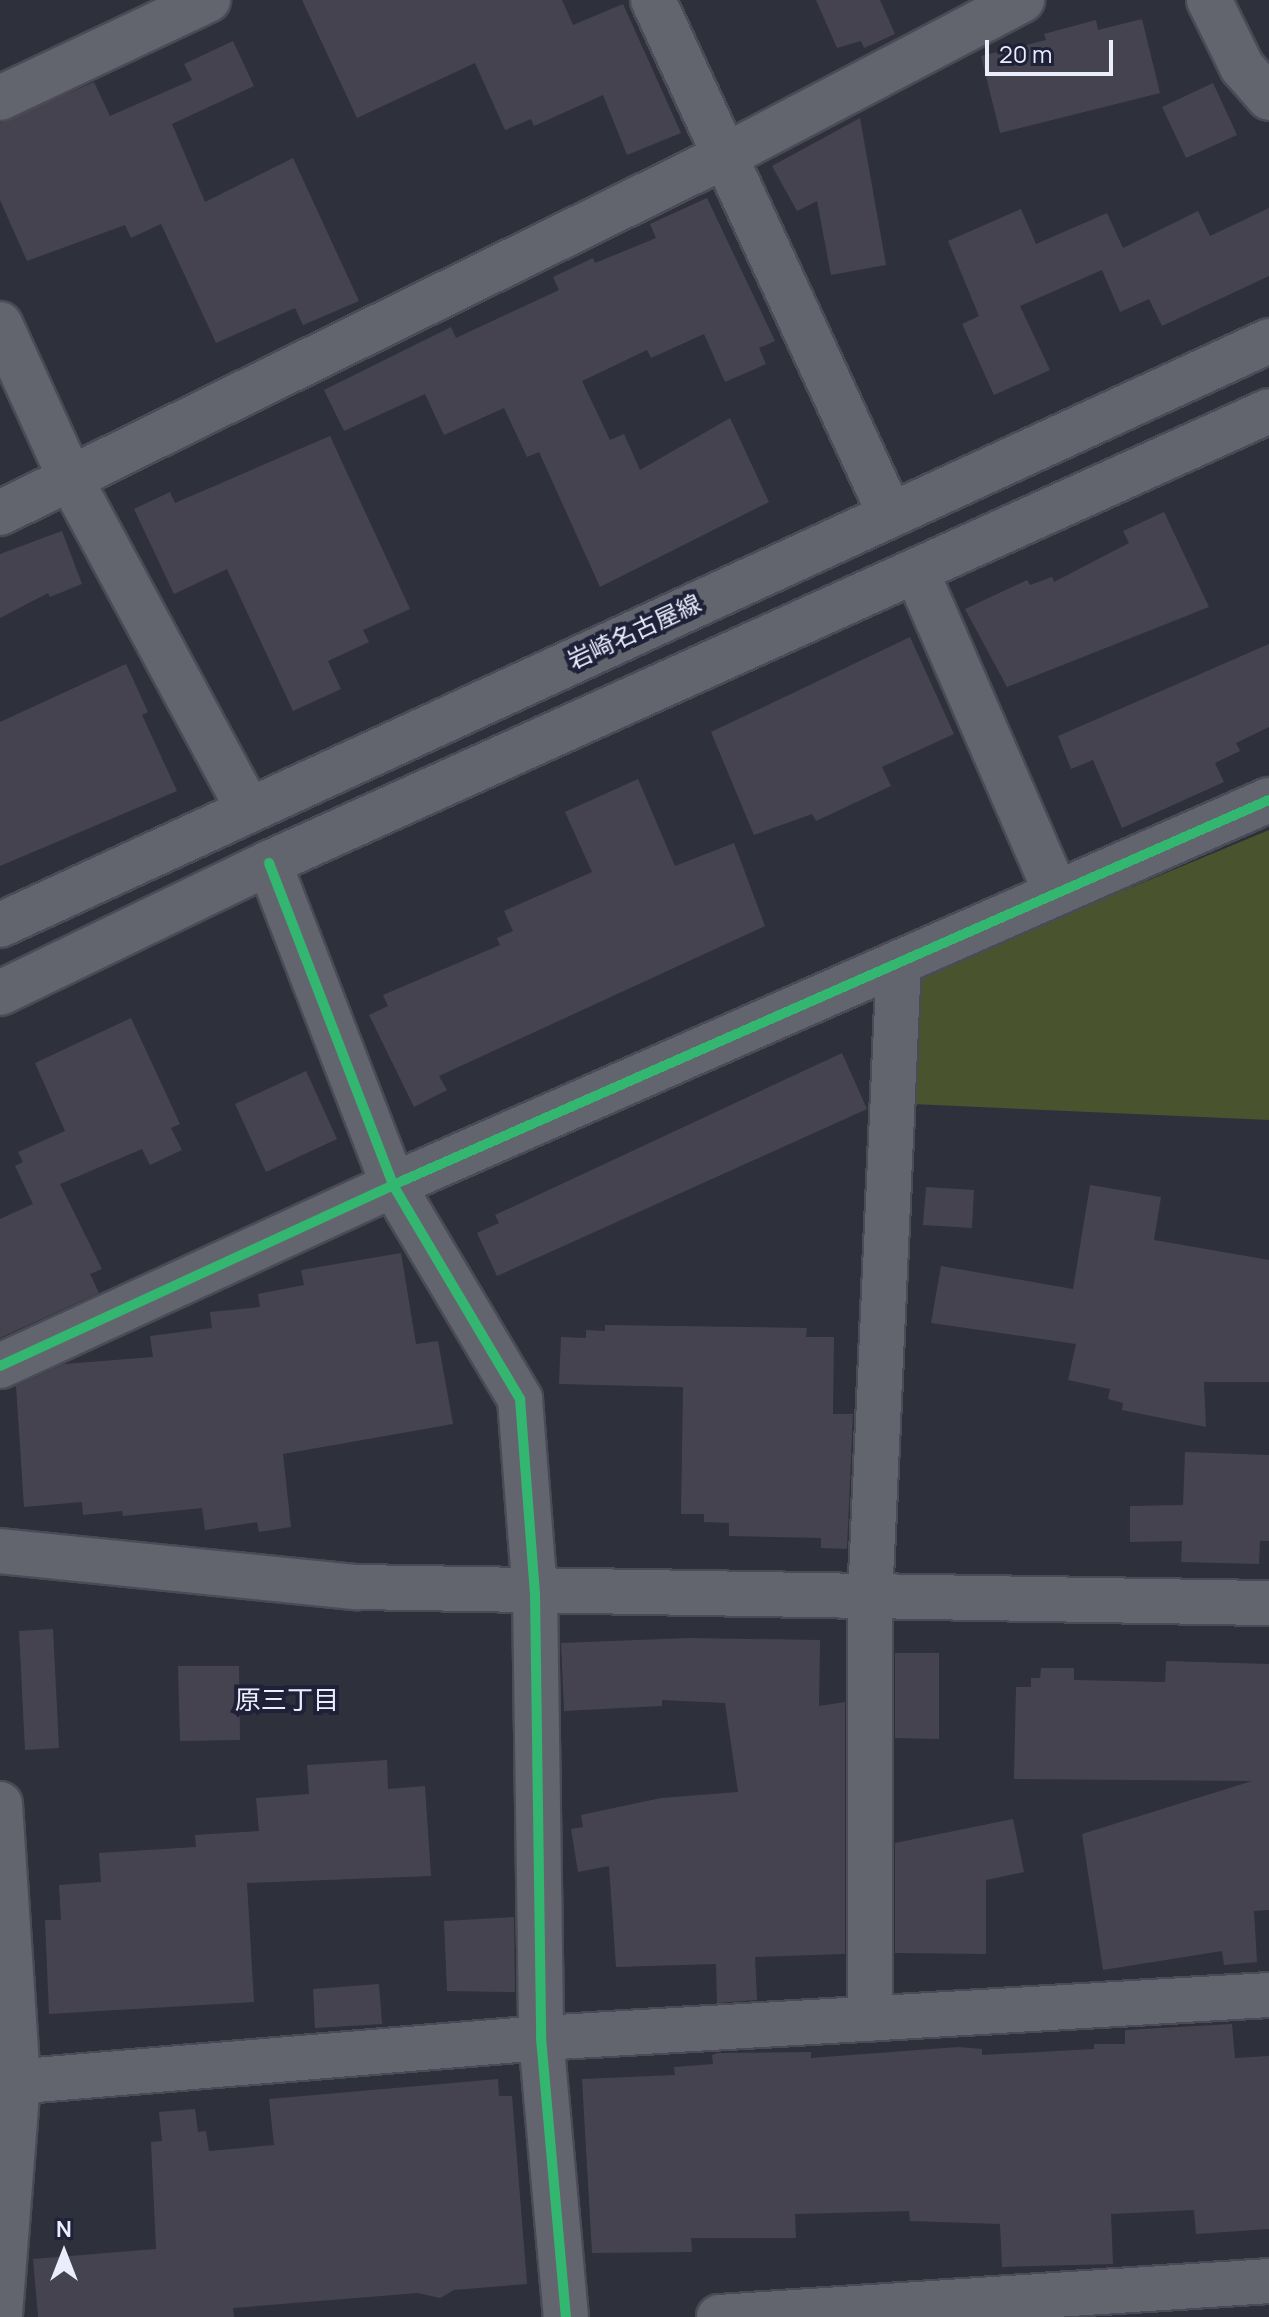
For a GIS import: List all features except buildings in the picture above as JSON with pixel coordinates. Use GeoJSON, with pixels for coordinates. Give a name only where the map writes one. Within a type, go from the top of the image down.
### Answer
{"type":"FeatureCollection","features":[{"type":"Feature","properties":{"kind":"street"},"geometry":{"type":"LineString","coordinates":[[0,98],[208,0]]}},
{"type":"Feature","properties":{"kind":"street"},"geometry":{"type":"LineString","coordinates":[[653,0],[889,512]]}},
{"type":"Feature","properties":{"kind":"street"},"geometry":{"type":"LineString","coordinates":[[0,513],[723,157],[1022,0]]}},
{"type":"Feature","properties":{"kind":"street"},"geometry":{"type":"LineString","coordinates":[[1209,0],[1242,67],[1269,98]]}},
{"type":"Feature","properties":{"kind":"street"},"geometry":{"type":"LineString","coordinates":[[0,324],[71,480],[249,810]]}},
{"type":"Feature","properties":{"kind":"street","name":"岩崎名古屋線"},"geometry":{"type":"LineString","coordinates":[[0,925],[889,512],[1269,341]]}},
{"type":"Feature","properties":{"kind":"street"},"geometry":{"type":"LineString","coordinates":[[0,993],[269,863],[917,573],[1269,411]]}},
{"type":"Feature","properties":{"kind":"street"},"geometry":{"type":"LineString","coordinates":[[917,573],[1056,893]]}},
{"type":"Feature","properties":{"kind":"street"},"geometry":{"type":"LineString","coordinates":[[0,1366],[393,1185],[1269,800]]}},
{"type":"Feature","properties":{"kind":"street"},"geometry":{"type":"LineString","coordinates":[[269,863],[393,1185],[520,1399],[535,1593],[541,2038],[566,2317]]}},
{"type":"Feature","properties":{"kind":"street"},"geometry":{"type":"LineString","coordinates":[[870,2019],[870,1598],[899,963]]}},
{"type":"Feature","properties":{"kind":"street"},"geometry":{"type":"LineString","coordinates":[[0,1551],[357,1587],[535,1593],[1269,1603]]}},
{"type":"Feature","properties":{"kind":"street"},"geometry":{"type":"LineString","coordinates":[[0,1804],[9,2082],[0,2317]]}},
{"type":"Feature","properties":{"kind":"street"},"geometry":{"type":"LineString","coordinates":[[9,2082],[541,2038],[1269,1995]]}},
{"type":"Feature","properties":{"kind":"street"},"geometry":{"type":"LineString","coordinates":[[719,2317],[1269,2281]]}},
{"type":"Feature","properties":{"kind":"green space"},"geometry":{"type":"Polygon","coordinates":[[[1269,830],[1269,1120],[912,1104],[921,975],[1269,830]]]}},
{"type":"Feature","properties":{"kind":"cycle path"},"geometry":{"type":"LineString","coordinates":[[0,1366],[393,1185],[1269,800]]}},
{"type":"Feature","properties":{"kind":"cycle path"},"geometry":{"type":"LineString","coordinates":[[269,863],[393,1185],[520,1399],[535,1593],[541,2038],[566,2317]]}},
{"type":"Feature","properties":{"kind":"district","name":"原三丁目"},"geometry":{"type":"Point","coordinates":[287,1700]}}]}
